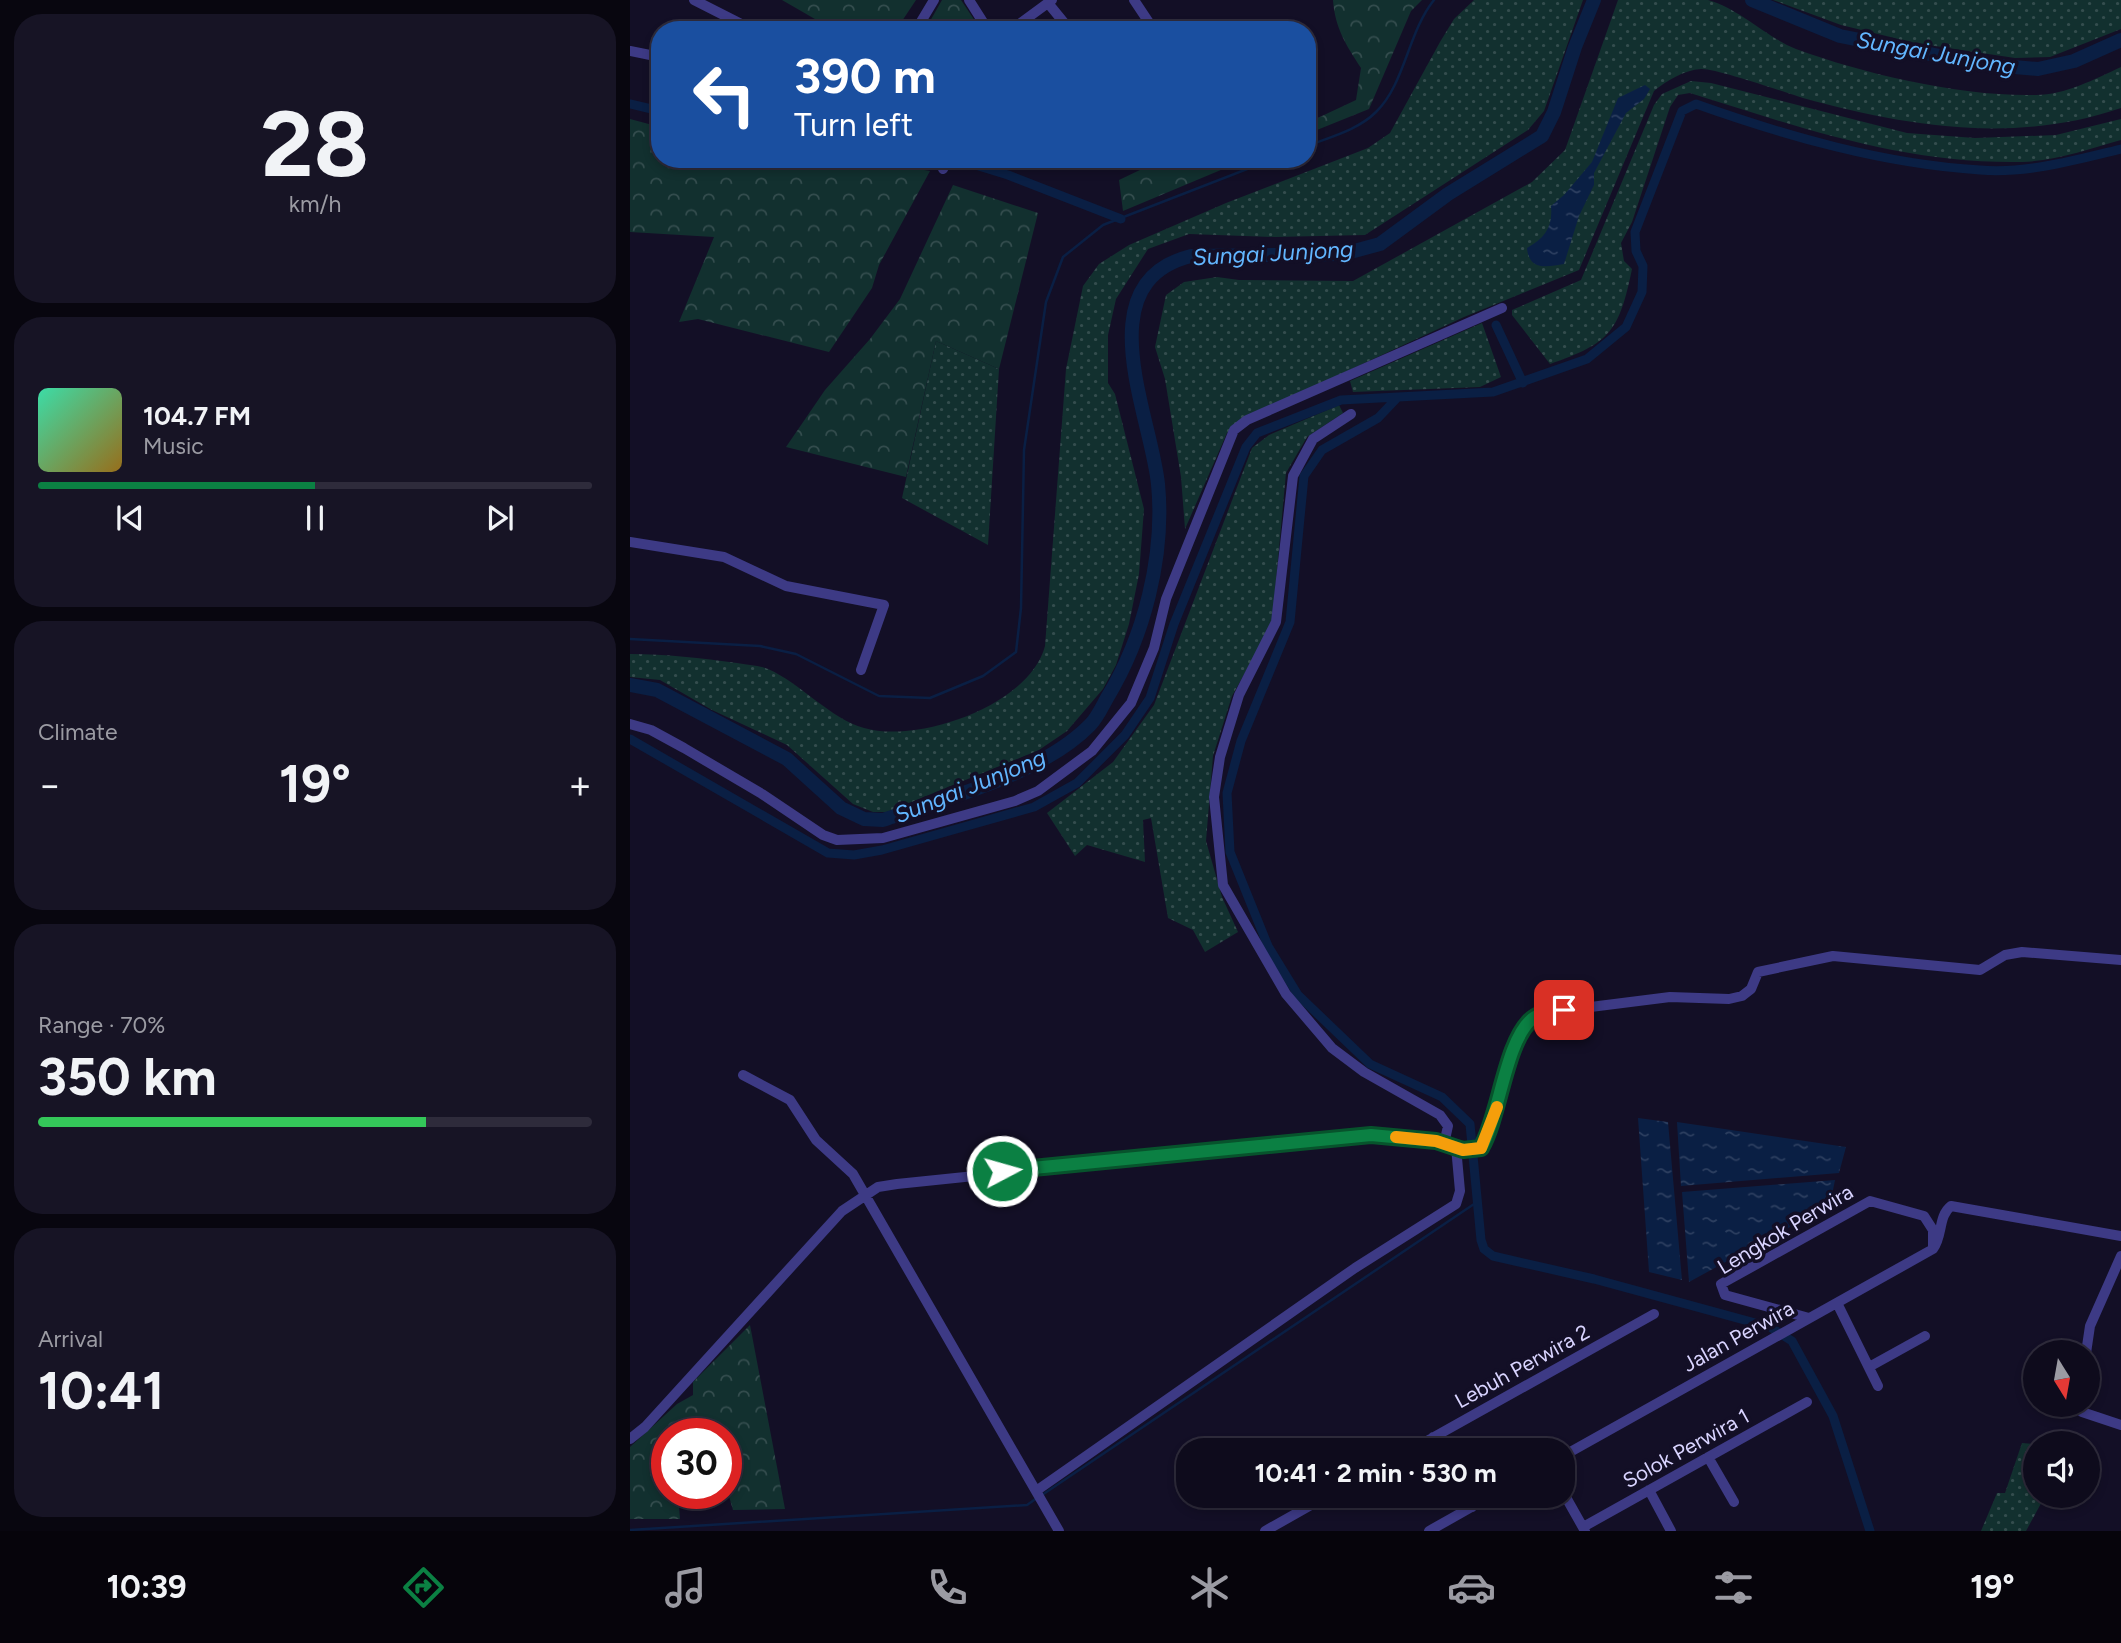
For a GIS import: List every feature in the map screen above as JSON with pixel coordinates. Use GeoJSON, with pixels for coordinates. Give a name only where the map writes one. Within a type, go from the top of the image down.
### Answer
{"type":"FeatureCollection","features":[{"type":"Feature","properties":{"kind":"street"},"geometry":{"type":"LineString","coordinates":[[694,0],[735,21]]}},
{"type":"Feature","properties":{"kind":"street"},"geometry":{"type":"LineString","coordinates":[[921,21],[933,0]]}},
{"type":"Feature","properties":{"kind":"street"},"geometry":{"type":"LineString","coordinates":[[969,0],[982,21]]}},
{"type":"Feature","properties":{"kind":"street"},"geometry":{"type":"LineString","coordinates":[[1134,0],[1148,21]]}},
{"type":"Feature","properties":{"kind":"street"},"geometry":{"type":"LineString","coordinates":[[1023,21],[1050,1],[1064,21]]}},
{"type":"Feature","properties":{"kind":"street"},"geometry":{"type":"LineString","coordinates":[[630,51],[651,55]]}},
{"type":"Feature","properties":{"kind":"street"},"geometry":{"type":"LineString","coordinates":[[630,724],[651,730],[684,748],[762,794],[823,835],[837,840],[883,838],[1015,801],[1038,791],[1091,751],[1131,703],[1154,648],[1166,599],[1234,430],[1247,420],[1502,308]]}},
{"type":"Feature","properties":{"kind":"street"},"geometry":{"type":"LineString","coordinates":[[1351,414],[1313,439],[1293,477],[1276,622],[1239,695],[1220,757],[1214,797],[1221,873],[1223,885],[1286,994],[1332,1048],[1364,1072],[1440,1115],[1448,1126],[1444,1144]]}},
{"type":"Feature","properties":{"kind":"street"},"geometry":{"type":"LineString","coordinates":[[630,542],[724,557],[786,586],[884,605],[861,670]]}},
{"type":"Feature","properties":{"kind":"street"},"geometry":{"type":"LineString","coordinates":[[630,1439],[645,1427],[842,1211],[877,1187],[948,1177],[1371,1135],[1444,1144],[1459,1149],[1481,1148],[1489,1135],[1507,1071],[1522,1033],[1531,1020],[1543,1013],[1670,997],[1729,999],[1742,996],[1751,989],[1758,972],[1833,956],[1980,970],[2005,955],[2022,952],[2121,960]]}},
{"type":"Feature","properties":{"kind":"street"},"geometry":{"type":"LineString","coordinates":[[743,1075],[790,1100],[816,1140],[853,1174],[1059,1531]]}},
{"type":"Feature","properties":{"kind":"street"},"geometry":{"type":"LineString","coordinates":[[1036,1492],[1355,1268],[1456,1204],[1460,1191],[1459,1149]]}},
{"type":"Feature","properties":{"kind":"street","name":"Lengkok Perwira"},"geometry":{"type":"LineString","coordinates":[[1809,1318],[1725,1295],[1721,1284],[1870,1201],[1924,1216],[1933,1230],[1933,1249]]}},
{"type":"Feature","properties":{"kind":"street"},"geometry":{"type":"LineString","coordinates":[[1933,1249],[1939,1241],[1944,1213],[1956,1205],[2028,1222],[2121,1236]]}},
{"type":"Feature","properties":{"kind":"street","name":"Jalan Perwira"},"geometry":{"type":"LineString","coordinates":[[1575,1449],[1933,1249]]}},
{"type":"Feature","properties":{"kind":"street"},"geometry":{"type":"LineString","coordinates":[[2087,1340],[2090,1326],[2121,1256]]}},
{"type":"Feature","properties":{"kind":"street"},"geometry":{"type":"LineString","coordinates":[[1837,1303],[1878,1386]]}},
{"type":"Feature","properties":{"kind":"street","name":"Lebuh Perwira 2"},"geometry":{"type":"LineString","coordinates":[[1433,1437],[1654,1314]]}},
{"type":"Feature","properties":{"kind":"street"},"geometry":{"type":"LineString","coordinates":[[1869,1367],[1925,1336]]}},
{"type":"Feature","properties":{"kind":"street","name":"Solok Perwira 1"},"geometry":{"type":"LineString","coordinates":[[1584,1529],[1807,1402]]}},
{"type":"Feature","properties":{"kind":"street"},"geometry":{"type":"LineString","coordinates":[[2095,1418],[2121,1425]]}},
{"type":"Feature","properties":{"kind":"street"},"geometry":{"type":"LineString","coordinates":[[1708,1457],[1734,1502]]}},
{"type":"Feature","properties":{"kind":"street"},"geometry":{"type":"LineString","coordinates":[[1649,1490],[1671,1531]]}},
{"type":"Feature","properties":{"kind":"street"},"geometry":{"type":"LineString","coordinates":[[1265,1531],[1306,1508]]}},
{"type":"Feature","properties":{"kind":"street"},"geometry":{"type":"LineString","coordinates":[[1429,1531],[1470,1508]]}},
{"type":"Feature","properties":{"kind":"street"},"geometry":{"type":"LineString","coordinates":[[1572,1508],[1584,1529]]}},
{"type":"Feature","properties":{"kind":"green space"},"geometry":{"type":"Polygon","coordinates":[[[782,0],[916,0],[902,21],[818,21],[782,0]]]}},
{"type":"Feature","properties":{"kind":"green space"},"geometry":{"type":"Polygon","coordinates":[[[942,0],[961,0],[975,21],[930,21],[942,0]]]}},
{"type":"Feature","properties":{"kind":"green space"},"geometry":{"type":"Polygon","coordinates":[[[1333,0],[1422,0],[1411,11],[1369,109],[1316,130],[1316,119],[1356,100],[1361,68],[1342,36],[1333,0]]]}},
{"type":"Feature","properties":{"kind":"green space"},"geometry":{"type":"Polygon","coordinates":[[[1474,0],[1583,0],[1544,111],[1528,130],[1365,235],[1275,237],[1189,234],[1148,249],[1116,299],[1108,335],[1108,383],[1115,394],[1144,509],[1139,574],[1129,624],[1116,665],[1103,689],[1067,731],[1039,750],[887,812],[873,812],[853,804],[787,745],[712,710],[660,680],[630,677],[630,654],[684,657],[761,667],[780,675],[840,717],[864,728],[887,731],[941,725],[995,702],[1018,686],[1035,667],[1045,646],[1066,369],[1083,286],[1099,264],[1129,245],[1226,203],[1368,148],[1390,133],[1454,19],[1474,0]]]}},
{"type":"Feature","properties":{"kind":"green space"},"geometry":{"type":"Polygon","coordinates":[[[1618,0],[1708,0],[1731,10],[1796,49],[1852,67],[1946,88],[2008,95],[2047,94],[2080,86],[2121,67],[2121,108],[2042,126],[1962,127],[1882,117],[1803,98],[1709,70],[1701,69],[1682,74],[1654,91],[1579,270],[1464,317],[1237,422],[1227,433],[1185,529],[1181,477],[1165,379],[1155,347],[1166,295],[1184,282],[1217,277],[1239,280],[1353,281],[1532,182],[1565,150],[1618,0]]]}},
{"type":"Feature","properties":{"kind":"green space"},"geometry":{"type":"Polygon","coordinates":[[[1773,0],[2121,0],[2121,29],[2050,57],[2015,58],[1915,43],[1841,25],[1773,0]]]}},
{"type":"Feature","properties":{"kind":"green space"},"geometry":{"type":"Polygon","coordinates":[[[1691,81],[1711,83],[1907,133],[1975,138],[2056,135],[2121,119],[2121,140],[2072,154],[2034,161],[1978,161],[1935,157],[1813,131],[1690,93],[1678,95],[1670,107],[1632,222],[1621,243],[1624,261],[1632,269],[1616,321],[1609,332],[1587,349],[1550,364],[1512,315],[1512,310],[1581,280],[1654,105],[1662,94],[1691,81]]]}},
{"type":"Feature","properties":{"kind":"green space"},"geometry":{"type":"Polygon","coordinates":[[[630,119],[651,125],[651,168],[912,168],[930,171],[879,265],[872,288],[829,352],[698,319],[679,322],[714,237],[630,232],[630,119]]]}},
{"type":"Feature","properties":{"kind":"green space"},"geometry":{"type":"Polygon","coordinates":[[[1144,168],[1226,168],[1123,211],[1119,180],[1144,168]]]}},
{"type":"Feature","properties":{"kind":"green space"},"geometry":{"type":"Polygon","coordinates":[[[953,185],[1038,213],[999,369],[936,341],[906,477],[786,447],[825,390],[870,339],[900,299],[953,185]]]}},
{"type":"Feature","properties":{"kind":"green space"},"geometry":{"type":"Polygon","coordinates":[[[1482,323],[1501,377],[1480,387],[1353,392],[1350,381],[1482,323]]]}},
{"type":"Feature","properties":{"kind":"green space"},"geometry":{"type":"Polygon","coordinates":[[[936,341],[999,369],[988,545],[902,498],[936,341]]]}},
{"type":"Feature","properties":{"kind":"green space"},"geometry":{"type":"Polygon","coordinates":[[[1339,405],[1343,413],[1307,437],[1286,473],[1272,624],[1232,696],[1213,756],[1206,841],[1222,897],[1238,932],[1205,952],[1193,930],[1168,918],[1151,818],[1143,820],[1145,862],[1087,845],[1075,856],[1047,813],[1113,762],[1154,705],[1252,448],[1269,435],[1339,405]]]}},
{"type":"Feature","properties":{"kind":"green space"},"geometry":{"type":"Polygon","coordinates":[[[750,1325],[785,1509],[733,1510],[742,1509],[742,1418],[662,1418],[677,1404],[693,1395],[693,1382],[750,1325]]]}},
{"type":"Feature","properties":{"kind":"green space"},"geometry":{"type":"Polygon","coordinates":[[[651,1428],[651,1509],[679,1509],[680,1519],[630,1519],[630,1447],[651,1428]]]}},
{"type":"Feature","properties":{"kind":"green space"},"geometry":{"type":"Polygon","coordinates":[[[2023,1443],[2023,1508],[2038,1508],[2026,1531],[1981,1531],[1997,1493],[2005,1493],[2023,1443]]]}},
{"type":"Feature","properties":{"kind":"water"},"geometry":{"type":"Polygon","coordinates":[[[1645,85],[1650,89],[1644,99],[1626,113],[1594,173],[1594,185],[1579,216],[1564,264],[1535,264],[1528,255],[1527,248],[1547,231],[1551,220],[1551,206],[1592,162],[1618,98],[1645,85]]]}},
{"type":"Feature","properties":{"kind":"water"},"geometry":{"type":"Polygon","coordinates":[[[1638,1118],[1668,1122],[1682,1280],[1649,1272],[1638,1118]]]}},
{"type":"Feature","properties":{"kind":"water"},"geometry":{"type":"Polygon","coordinates":[[[1677,1122],[1846,1147],[1839,1173],[1681,1186],[1677,1122]]]}},
{"type":"Feature","properties":{"kind":"water"},"geometry":{"type":"Polygon","coordinates":[[[1835,1180],[1830,1205],[1689,1282],[1682,1192],[1835,1180]]]}},
{"type":"Feature","properties":{"kind":"waterway"},"geometry":{"type":"LineString","coordinates":[[1316,143],[1369,118],[1386,100],[1394,87],[1418,27],[1434,0]]}},
{"type":"Feature","properties":{"kind":"waterway","name":"Sungai Junjong"},"geometry":{"type":"LineString","coordinates":[[630,685],[657,690],[787,759],[841,808],[864,819],[883,820],[992,783],[1046,758],[1070,742],[1095,719],[1120,674],[1141,622],[1155,567],[1158,484],[1132,354],[1133,321],[1141,293],[1159,270],[1191,256],[1343,254],[1380,244],[1448,194],[1542,136],[1554,112],[1594,0]]}},
{"type":"Feature","properties":{"kind":"waterway","name":"Sungai Junjong"},"geometry":{"type":"LineString","coordinates":[[1752,0],[1840,36],[1980,64],[2038,69],[2074,61],[2121,40]]}},
{"type":"Feature","properties":{"kind":"waterway"},"geometry":{"type":"LineString","coordinates":[[630,104],[651,109]]}},
{"type":"Feature","properties":{"kind":"waterway"},"geometry":{"type":"LineString","coordinates":[[630,739],[828,853],[854,855],[882,850],[1034,807],[1077,783],[1125,735],[1150,698],[1174,624],[1246,447],[1257,433],[1341,400],[1493,392],[1587,359],[1626,327],[1642,292],[1643,266],[1636,251],[1635,232],[1682,111],[1696,104],[1835,147],[1944,167],[2015,170],[2069,162],[2121,149]]}},
{"type":"Feature","properties":{"kind":"waterway"},"geometry":{"type":"LineString","coordinates":[[985,168],[1121,219]]}},
{"type":"Feature","properties":{"kind":"waterway"},"geometry":{"type":"LineString","coordinates":[[630,639],[760,646],[796,654],[879,696],[930,698],[983,676],[1016,652],[1021,608],[1024,450],[1046,302],[1063,257],[1103,225],[1250,168]]}},
{"type":"Feature","properties":{"kind":"waterway"},"geometry":{"type":"LineString","coordinates":[[1496,325],[1523,383]]}},
{"type":"Feature","properties":{"kind":"waterway"},"geometry":{"type":"LineString","coordinates":[[1398,397],[1378,418],[1322,450],[1304,476],[1290,622],[1241,741],[1227,793],[1230,852],[1268,946],[1298,995],[1370,1064],[1442,1097],[1470,1124],[1481,1240],[1484,1249],[1493,1256],[1594,1279],[1770,1327],[1792,1341],[1833,1416],[1870,1531]]}},
{"type":"Feature","properties":{"kind":"waterway"},"geometry":{"type":"LineString","coordinates":[[1042,1495],[1477,1202]]}},
{"type":"Feature","properties":{"kind":"waterway"},"geometry":{"type":"LineString","coordinates":[[630,1530],[1027,1505],[1037,1498]]}},
{"type":"Feature","properties":{"kind":"slow traffic"},"geometry":{"type":"LineString","coordinates":[[1396,1137],[1436,1141],[1463,1150],[1481,1148],[1489,1135],[1497,1107]]}},
{"type":"Feature","properties":{"kind":"route"},"geometry":{"type":"LineString","coordinates":[[1002,1171],[1371,1135],[1436,1141],[1463,1150],[1481,1148],[1489,1135],[1507,1071],[1522,1033],[1531,1020],[1543,1013],[1564,1010]]}}]}
